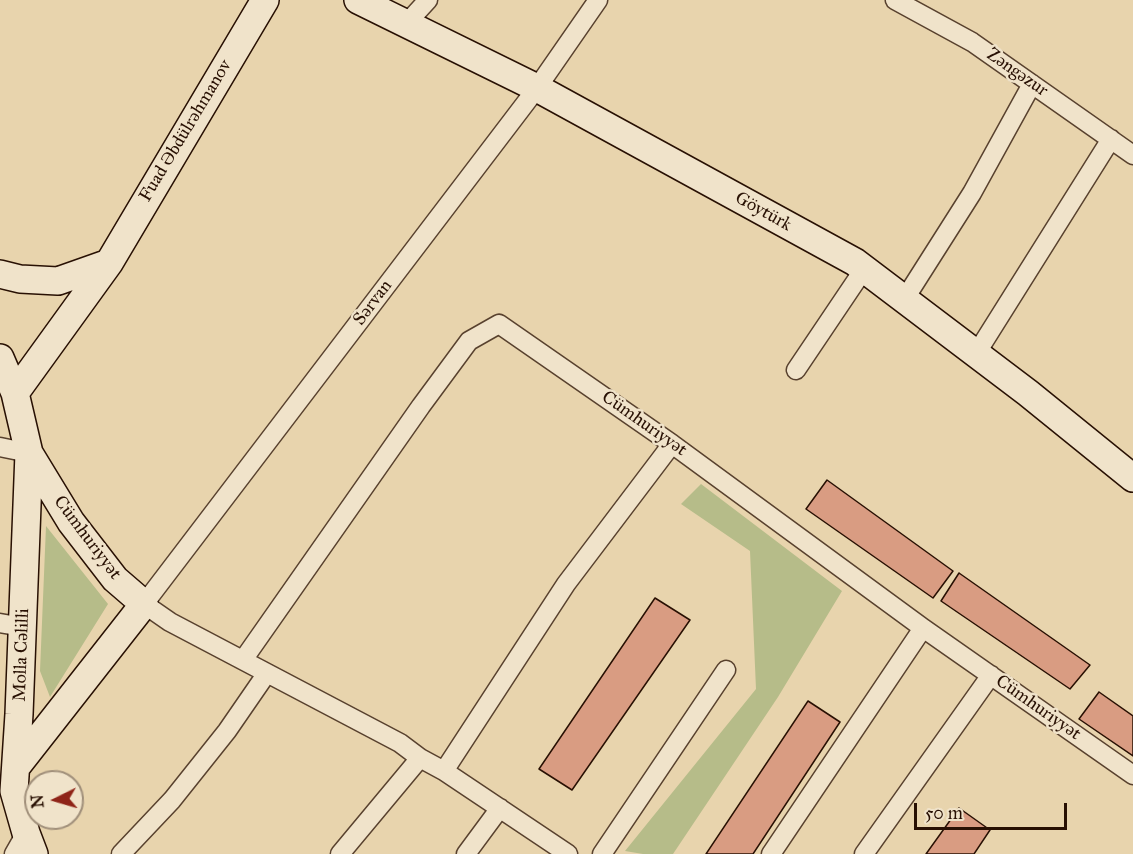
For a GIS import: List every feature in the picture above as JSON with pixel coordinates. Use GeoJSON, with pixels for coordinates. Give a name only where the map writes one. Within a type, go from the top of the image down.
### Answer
{"type":"FeatureCollection","features":[{"type":"Feature","properties":{"kind":"main road","name":"Fuad Əbdülrəhmanov"},"geometry":{"type":"LineString","coordinates":[[15,393],[109,263],[265,0]]}},
{"type":"Feature","properties":{"kind":"main road","name":"Göytürk"},"geometry":{"type":"LineString","coordinates":[[358,0],[537,88],[864,269],[1028,393],[1133,478]]}},
{"type":"Feature","properties":{"kind":"main road"},"geometry":{"type":"LineString","coordinates":[[0,274],[20,279],[58,281],[109,263]]}},
{"type":"Feature","properties":{"kind":"main road","name":"Cümhuriyyət"},"geometry":{"type":"LineString","coordinates":[[0,358],[15,393],[29,453],[71,522],[115,579],[144,604]]}},
{"type":"Feature","properties":{"kind":"main road","name":"Molla Cəlilli"},"geometry":{"type":"LineString","coordinates":[[25,847],[10,781],[11,625],[29,453]]}},
{"type":"Feature","properties":{"kind":"main road"},"geometry":{"type":"LineString","coordinates":[[10,781],[144,604]]}},
{"type":"Feature","properties":{"kind":"street"},"geometry":{"type":"LineString","coordinates":[[406,24],[428,0]]}},
{"type":"Feature","properties":{"kind":"street","name":"Sərvan"},"geometry":{"type":"LineString","coordinates":[[144,604],[537,88],[598,0]]}},
{"type":"Feature","properties":{"kind":"street","name":"Zəngəzur"},"geometry":{"type":"LineString","coordinates":[[896,0],[972,42],[1133,155]]}},
{"type":"Feature","properties":{"kind":"street"},"geometry":{"type":"LineString","coordinates":[[904,300],[972,193],[1032,84]]}},
{"type":"Feature","properties":{"kind":"street"},"geometry":{"type":"LineString","coordinates":[[976,354],[1111,139]]}},
{"type":"Feature","properties":{"kind":"street"},"geometry":{"type":"LineString","coordinates":[[796,370],[864,269]]}},
{"type":"Feature","properties":{"kind":"street","name":"Cümhuriyyət"},"geometry":{"type":"LineString","coordinates":[[243,660],[469,341],[499,324],[672,444],[923,628],[1133,775]]}},
{"type":"Feature","properties":{"kind":"street"},"geometry":{"type":"LineString","coordinates":[[444,771],[566,584],[672,444]]}},
{"type":"Feature","properties":{"kind":"street"},"geometry":{"type":"LineString","coordinates":[[0,447],[29,453]]}},
{"type":"Feature","properties":{"kind":"street","name":"Cümhuriyyət"},"geometry":{"type":"LineString","coordinates":[[144,604],[170,622],[400,743],[568,854]]}},
{"type":"Feature","properties":{"kind":"street"},"geometry":{"type":"LineString","coordinates":[[771,854],[923,628]]}},
{"type":"Feature","properties":{"kind":"street"},"geometry":{"type":"LineString","coordinates":[[602,854],[726,670]]}},
{"type":"Feature","properties":{"kind":"street"},"geometry":{"type":"LineString","coordinates":[[121,854],[193,774],[227,731],[267,673]]}},
{"type":"Feature","properties":{"kind":"street"},"geometry":{"type":"LineString","coordinates":[[864,854],[991,675]]}},
{"type":"Feature","properties":{"kind":"street"},"geometry":{"type":"LineString","coordinates":[[340,854],[420,758]]}},
{"type":"Feature","properties":{"kind":"street"},"geometry":{"type":"LineString","coordinates":[[466,854],[500,808]]}},
{"type":"Feature","properties":{"kind":"green space"},"geometry":{"type":"Polygon","coordinates":[[[701,484],[842,591],[778,697],[673,854],[643,854],[625,851],[756,689],[750,551],[681,504],[701,484]]]}},
{"type":"Feature","properties":{"kind":"green space"},"geometry":{"type":"Polygon","coordinates":[[[46,526],[108,604],[50,697],[40,671],[46,526]]]}},
{"type":"Feature","properties":{"kind":"building"},"geometry":{"type":"Polygon","coordinates":[[[827,480],[953,571],[933,598],[806,509],[827,480]]]}},
{"type":"Feature","properties":{"kind":"building"},"geometry":{"type":"Polygon","coordinates":[[[959,573],[1090,665],[1070,689],[941,601],[959,573]]]}},
{"type":"Feature","properties":{"kind":"building"},"geometry":{"type":"Polygon","coordinates":[[[655,598],[690,620],[572,790],[539,769],[655,598]]]}},
{"type":"Feature","properties":{"kind":"building"},"geometry":{"type":"Polygon","coordinates":[[[1099,692],[1133,716],[1133,756],[1079,719],[1099,692]]]}},
{"type":"Feature","properties":{"kind":"building"},"geometry":{"type":"Polygon","coordinates":[[[808,701],[840,722],[753,854],[706,854],[808,701]]]}},
{"type":"Feature","properties":{"kind":"building"},"geometry":{"type":"Polygon","coordinates":[[[959,808],[990,830],[974,854],[926,854],[959,808]]]}}]}
